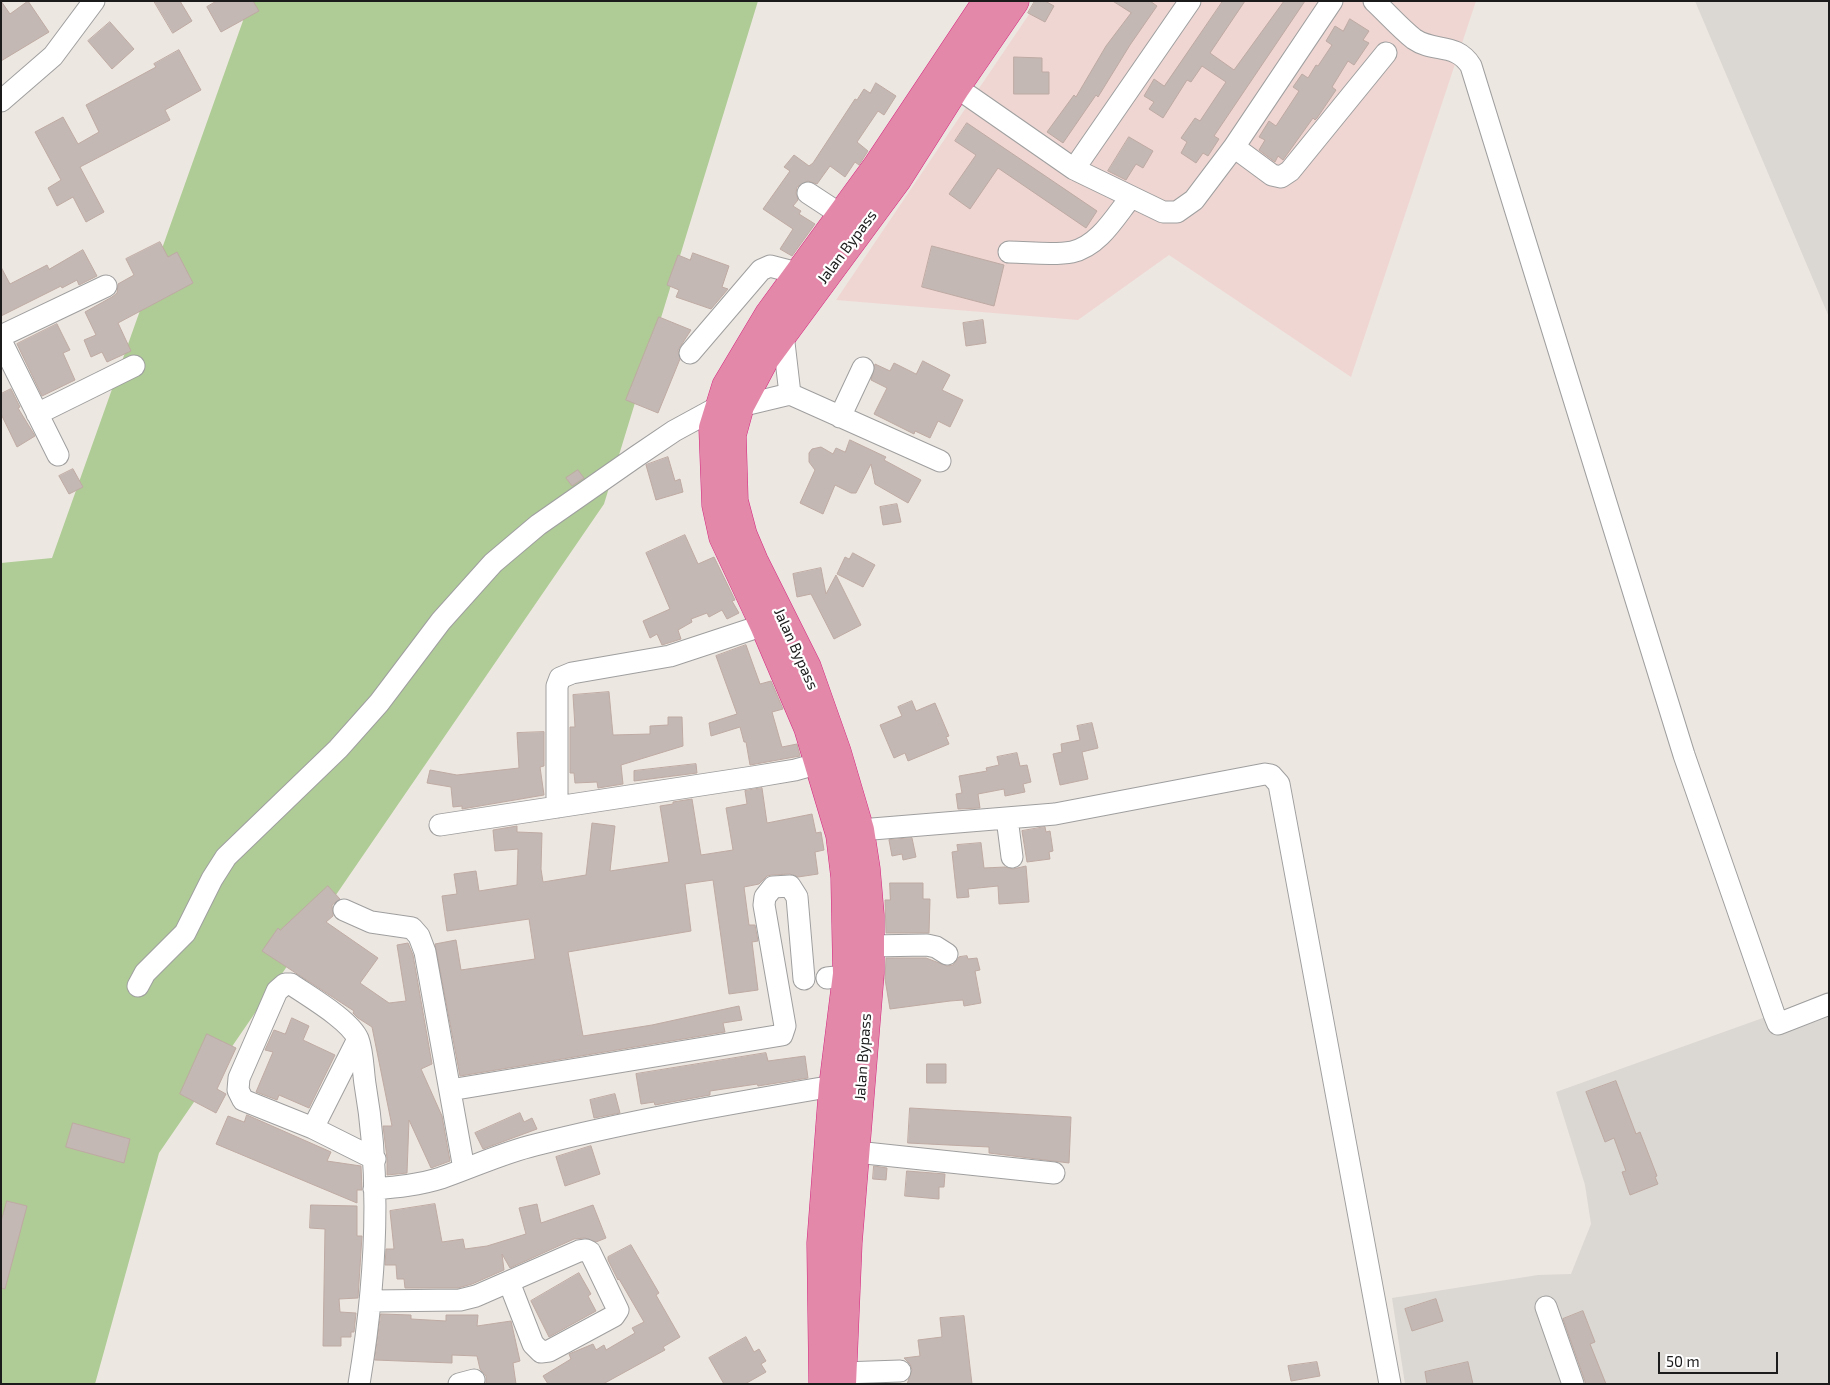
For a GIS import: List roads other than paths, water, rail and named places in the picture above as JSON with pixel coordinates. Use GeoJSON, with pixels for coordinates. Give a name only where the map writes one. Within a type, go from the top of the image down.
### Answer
{"type":"FeatureCollection","features":[{"type":"Feature","properties":{"kind":"highway","name":"Jalan Bypass"},"geometry":{"type":"LineString","coordinates":[[827,1380],[821,1243],[834,1086],[833,977],[845,877],[840,835],[808,728],[764,625],[723,537],[719,521],[713,428],[783,334],[887,173],[987,1]]}},
{"type":"Feature","properties":{"kind":"highway","name":"Jalan Bypass"},"geometry":{"type":"LineString","coordinates":[[833,977],[871,946],[867,878],[860,830],[837,752],[807,667],[743,535],[734,501],[731,454],[732,435],[726,386],[742,357],[797,273],[840,214],[887,173],[963,91],[1015,1]]}},
{"type":"Feature","properties":{"kind":"highway","name":"Jalan Bypass"},"geometry":{"type":"LineString","coordinates":[[827,1380],[848,1242],[856,1152],[833,977]]}},
{"type":"Feature","properties":{"kind":"street"},"geometry":{"type":"LineString","coordinates":[[1,101],[53,56],[94,1]]}},
{"type":"Feature","properties":{"kind":"street"},"geometry":{"type":"LineString","coordinates":[[1074,170],[1190,1]]}},
{"type":"Feature","properties":{"kind":"street"},"geometry":{"type":"LineString","coordinates":[[963,91],[1074,170],[1163,212],[1177,212],[1194,200],[1234,148],[1332,1]]}},
{"type":"Feature","properties":{"kind":"street"},"geometry":{"type":"LineString","coordinates":[[1374,1],[1414,39],[1430,46],[1449,49],[1465,57],[1471,66],[1684,755],[1774,1014],[1778,1024],[1829,1004]]}},
{"type":"Feature","properties":{"kind":"street"},"geometry":{"type":"LineString","coordinates":[[1234,148],[1272,175],[1281,177],[1290,171],[1386,53]]}},
{"type":"Feature","properties":{"kind":"street"},"geometry":{"type":"LineString","coordinates":[[808,193],[840,214]]}},
{"type":"Feature","properties":{"kind":"street"},"geometry":{"type":"LineString","coordinates":[[1008,252],[1072,252],[1097,238],[1131,197]]}},
{"type":"Feature","properties":{"kind":"street"},"geometry":{"type":"LineString","coordinates":[[690,353],[761,270],[770,266],[797,273]]}},
{"type":"Feature","properties":{"kind":"street"},"geometry":{"type":"LineString","coordinates":[[1,336],[106,286]]}},
{"type":"Feature","properties":{"kind":"street"},"geometry":{"type":"LineString","coordinates":[[783,334],[790,394]]}},
{"type":"Feature","properties":{"kind":"street"},"geometry":{"type":"LineString","coordinates":[[1,341],[58,455]]}},
{"type":"Feature","properties":{"kind":"street"},"geometry":{"type":"LineString","coordinates":[[37,414],[134,366]]}},
{"type":"Feature","properties":{"kind":"street"},"geometry":{"type":"LineString","coordinates":[[840,417],[863,368]]}},
{"type":"Feature","properties":{"kind":"street"},"geometry":{"type":"LineString","coordinates":[[138,986],[145,973],[185,933],[212,879],[226,857],[338,749],[395,682],[441,621],[494,563],[538,525],[674,431],[729,406],[790,394],[940,461]]}},
{"type":"Feature","properties":{"kind":"street"},"geometry":{"type":"LineString","coordinates":[[557,807],[557,686],[560,678],[572,672],[670,656],[764,625]]}},
{"type":"Feature","properties":{"kind":"street"},"geometry":{"type":"LineString","coordinates":[[440,825],[761,776],[820,764]]}},
{"type":"Feature","properties":{"kind":"street"},"geometry":{"type":"LineString","coordinates":[[860,830],[1055,814],[1102,807],[1266,774],[1275,778],[1280,794],[1390,1384]]}},
{"type":"Feature","properties":{"kind":"street"},"geometry":{"type":"LineString","coordinates":[[1007,818],[1012,857]]}},
{"type":"Feature","properties":{"kind":"street"},"geometry":{"type":"LineString","coordinates":[[450,1090],[777,1038],[782,1035],[786,1026],[764,905],[765,896],[773,887],[790,886],[797,897],[833,977],[779,982]]}},
{"type":"Feature","properties":{"kind":"street"},"geometry":{"type":"LineString","coordinates":[[344,910],[371,922],[416,931],[425,952],[464,1169]]}},
{"type":"Feature","properties":{"kind":"street"},"geometry":{"type":"LineString","coordinates":[[871,946],[928,945],[936,947],[947,954]]}},
{"type":"Feature","properties":{"kind":"street"},"geometry":{"type":"LineString","coordinates":[[359,1384],[372,1301],[375,1158],[372,1124],[358,1040],[345,1024],[291,984],[285,984],[277,991],[239,1078],[238,1090],[243,1100],[313,1128],[375,1158]]}},
{"type":"Feature","properties":{"kind":"street"},"geometry":{"type":"LineString","coordinates":[[313,1128],[358,1040]]}},
{"type":"Feature","properties":{"kind":"street"},"geometry":{"type":"LineString","coordinates":[[374,1189],[412,1185],[535,1144],[729,1104],[834,1086]]}},
{"type":"Feature","properties":{"kind":"street"},"geometry":{"type":"LineString","coordinates":[[856,1152],[1054,1173]]}},
{"type":"Feature","properties":{"kind":"street"},"geometry":{"type":"LineString","coordinates":[[372,1301],[460,1300],[476,1296],[579,1251],[586,1250],[590,1252],[618,1310],[614,1316],[548,1351],[541,1352],[533,1344],[509,1282]]}},
{"type":"Feature","properties":{"kind":"street"},"geometry":{"type":"LineString","coordinates":[[1546,1307],[1572,1382]]}},
{"type":"Feature","properties":{"kind":"street"},"geometry":{"type":"LineString","coordinates":[[827,1380],[900,1371]]}}]}
